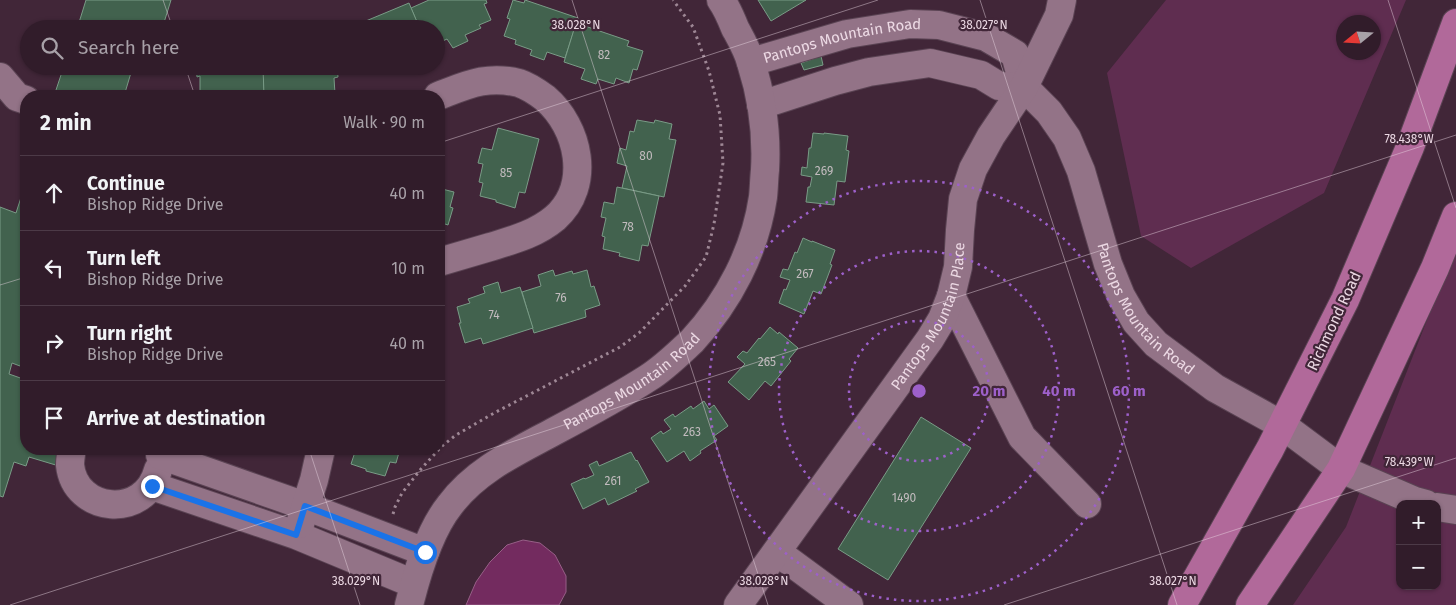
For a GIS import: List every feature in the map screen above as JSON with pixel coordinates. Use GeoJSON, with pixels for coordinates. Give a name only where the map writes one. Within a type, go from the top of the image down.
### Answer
{"type":"FeatureCollection","features":[{"type":"Feature","properties":{"kind":"highway","name":"Richmond Road"},"geometry":{"type":"LineString","coordinates":[[1182,605],[1270,449],[1345,300],[1410,147],[1456,23]]}},
{"type":"Feature","properties":{"kind":"highway"},"geometry":{"type":"LineString","coordinates":[[1250,605],[1341,469],[1435,268],[1456,216]]}},
{"type":"Feature","properties":{"kind":"street","name":"Pantops Mountain Road"},"geometry":{"type":"LineString","coordinates":[[412,594],[425,552],[443,514],[474,480],[500,460],[600,407],[649,378],[677,356],[706,325],[720,308],[738,277],[754,235],[763,197],[766,152],[764,117],[751,62],[721,0]]}},
{"type":"Feature","properties":{"kind":"street","name":"Pantops Mountain Place"},"geometry":{"type":"LineString","coordinates":[[738,605],[930,339],[942,319],[951,296],[958,267],[964,199],[973,169],[991,136],[1024,86],[1059,14],[1062,0]]}},
{"type":"Feature","properties":{"kind":"street","name":"Pantops Mountain Road"},"geometry":{"type":"LineString","coordinates":[[751,62],[847,34],[910,24],[939,25],[986,37],[1015,54],[1024,86],[1050,112],[1066,138],[1081,171],[1108,264],[1121,296],[1136,322],[1156,344],[1215,388],[1282,426],[1341,469],[1413,500]]}},
{"type":"Feature","properties":{"kind":"street"},"geometry":{"type":"LineString","coordinates":[[761,105],[835,80],[869,72],[930,63],[981,75],[999,86],[1024,86]]}},
{"type":"Feature","properties":{"kind":"street"},"geometry":{"type":"LineString","coordinates":[[0,76],[17,97],[20,98]]}},
{"type":"Feature","properties":{"kind":"street"},"geometry":{"type":"LineString","coordinates":[[445,93],[477,82],[498,80],[520,84],[536,91],[553,106],[567,124],[575,145],[578,162],[576,182],[568,201],[555,217],[538,230],[524,237],[445,260]]}},
{"type":"Feature","properties":{"kind":"street"},"geometry":{"type":"LineString","coordinates":[[951,296],[1022,437],[1087,504]]}},
{"type":"Feature","properties":{"kind":"street"},"geometry":{"type":"LineString","coordinates":[[71,455],[70,464],[74,479],[83,492],[96,501],[111,505],[126,504],[140,497],[152,486],[157,477],[158,455]]}},
{"type":"Feature","properties":{"kind":"street"},"geometry":{"type":"LineString","coordinates":[[166,455],[425,552]]}},
{"type":"Feature","properties":{"kind":"street"},"geometry":{"type":"LineString","coordinates":[[296,535],[314,480],[320,455]]}},
{"type":"Feature","properties":{"kind":"street"},"geometry":{"type":"LineString","coordinates":[[152,486],[296,535],[412,594]]}},
{"type":"Feature","properties":{"kind":"street"},"geometry":{"type":"LineString","coordinates":[[1441,508],[1456,510]]}},
{"type":"Feature","properties":{"kind":"street"},"geometry":{"type":"LineString","coordinates":[[777,552],[849,605]]}},
{"type":"Feature","properties":{"kind":"path"},"geometry":{"type":"LineString","coordinates":[[445,444],[456,435],[496,412],[620,347],[639,333],[685,286],[706,257],[714,224],[723,163],[720,115],[709,71],[693,27],[673,0]]}},
{"type":"Feature","properties":{"kind":"path"},"geometry":{"type":"LineString","coordinates":[[392,516],[402,493],[434,455]]}},
{"type":"Feature","properties":{"kind":"shaded area"},"geometry":{"type":"Polygon","coordinates":[[[1166,0],[1406,0],[1381,59],[1381,15],[1336,15],[1336,60],[1381,60],[1324,193],[1191,268],[1141,236],[1107,73],[1166,0]]]}},
{"type":"Feature","properties":{"kind":"shaded area"},"geometry":{"type":"Polygon","coordinates":[[[1456,246],[1456,605],[1293,605],[1346,527],[1456,246]]]}},
{"type":"Feature","properties":{"kind":"shaded area"},"geometry":{"type":"Polygon","coordinates":[[[523,540],[540,543],[555,555],[566,576],[566,592],[559,605],[466,605],[476,582],[490,562],[507,545],[523,540]]]}},
{"type":"Feature","properties":{"kind":"building"},"geometry":{"type":"Polygon","coordinates":[[[86,0],[171,0],[165,20],[80,20],[86,0]]]}},
{"type":"Feature","properties":{"kind":"building"},"geometry":{"type":"Polygon","coordinates":[[[429,0],[486,0],[487,3],[484,4],[491,20],[479,25],[481,28],[465,35],[468,41],[453,48],[447,39],[445,40],[445,20],[416,20],[411,8],[429,0]]]}},
{"type":"Feature","properties":{"kind":"building"},"geometry":{"type":"Polygon","coordinates":[[[513,0],[524,3],[525,0],[578,18],[565,58],[547,52],[544,60],[530,55],[532,50],[515,44],[516,40],[504,36],[510,19],[507,18],[513,0]]]}},
{"type":"Feature","properties":{"kind":"building"},"geometry":{"type":"Polygon","coordinates":[[[758,0],[806,0],[771,21],[758,0]]]}},
{"type":"Feature","properties":{"kind":"building"},"geometry":{"type":"Polygon","coordinates":[[[409,3],[416,20],[368,20],[409,3]]]}},
{"type":"Feature","properties":{"kind":"building"},"geometry":{"type":"Polygon","coordinates":[[[576,23],[629,41],[627,46],[643,51],[637,70],[633,69],[629,83],[616,78],[614,84],[598,79],[596,84],[581,79],[585,69],[564,62],[576,23]]]}},
{"type":"Feature","properties":{"kind":"building"},"geometry":{"type":"Polygon","coordinates":[[[821,56],[823,65],[804,70],[801,63],[821,56]]]}},
{"type":"Feature","properties":{"kind":"building"},"geometry":{"type":"Polygon","coordinates":[[[61,75],[130,75],[126,90],[56,90],[61,75]]]}},
{"type":"Feature","properties":{"kind":"building"},"geometry":{"type":"Polygon","coordinates":[[[197,75],[263,75],[264,90],[200,90],[200,76],[197,77],[197,75]]]}},
{"type":"Feature","properties":{"kind":"building"},"geometry":{"type":"Polygon","coordinates":[[[263,75],[338,75],[338,77],[334,78],[335,90],[264,90],[263,75]]]}},
{"type":"Feature","properties":{"kind":"building"},"geometry":{"type":"Polygon","coordinates":[[[637,120],[654,123],[655,120],[672,124],[669,139],[676,140],[664,197],[622,188],[627,166],[617,163],[620,148],[626,150],[630,131],[634,132],[637,120]]]}},
{"type":"Feature","properties":{"kind":"building"},"geometry":{"type":"Polygon","coordinates":[[[498,128],[539,139],[525,193],[519,192],[515,208],[480,196],[483,183],[479,182],[483,164],[478,163],[482,148],[492,150],[498,128]]]}},
{"type":"Feature","properties":{"kind":"building"},"geometry":{"type":"Polygon","coordinates":[[[813,133],[848,136],[846,150],[849,151],[845,182],[837,181],[834,205],[806,202],[808,187],[810,187],[812,177],[801,175],[802,167],[807,168],[813,133]]]}},
{"type":"Feature","properties":{"kind":"building"},"geometry":{"type":"Polygon","coordinates":[[[617,187],[659,196],[648,246],[642,245],[639,261],[619,256],[620,253],[603,249],[605,237],[602,236],[606,218],[601,217],[604,202],[614,204],[617,187]]]}},
{"type":"Feature","properties":{"kind":"building"},"geometry":{"type":"Polygon","coordinates":[[[445,190],[454,192],[450,207],[453,208],[448,225],[445,224],[445,190]]]}},
{"type":"Feature","properties":{"kind":"building"},"geometry":{"type":"Polygon","coordinates":[[[20,201],[20,366],[12,363],[9,374],[20,378],[20,455],[62,455],[59,466],[29,457],[26,466],[14,462],[3,497],[0,496],[0,207],[16,213],[20,201]]]}},
{"type":"Feature","properties":{"kind":"building"},"geometry":{"type":"Polygon","coordinates":[[[803,238],[835,250],[830,264],[832,265],[821,294],[813,291],[804,314],[779,303],[784,289],[786,290],[790,280],[780,277],[783,269],[788,270],[803,238]]]}},
{"type":"Feature","properties":{"kind":"building"},"geometry":{"type":"Polygon","coordinates":[[[553,270],[555,276],[572,271],[573,274],[587,270],[591,287],[594,286],[600,305],[585,310],[586,317],[534,333],[522,292],[541,286],[538,275],[553,270]]]}},
{"type":"Feature","properties":{"kind":"building"},"geometry":{"type":"Polygon","coordinates":[[[498,282],[501,293],[520,287],[533,328],[483,344],[481,338],[465,343],[459,323],[461,323],[457,307],[470,303],[468,299],[485,293],[483,287],[498,282]]]}},
{"type":"Feature","properties":{"kind":"building"},"geometry":{"type":"Polygon","coordinates":[[[770,327],[798,348],[789,359],[791,361],[771,386],[765,381],[749,400],[728,382],[745,364],[737,357],[743,351],[747,353],[770,327]]]}},
{"type":"Feature","properties":{"kind":"building"},"geometry":{"type":"Polygon","coordinates":[[[704,401],[709,409],[714,405],[728,426],[714,436],[717,440],[700,451],[701,453],[690,461],[684,451],[667,462],[651,438],[661,431],[663,434],[671,429],[664,420],[673,414],[675,417],[691,406],[693,409],[704,401]]]}},
{"type":"Feature","properties":{"kind":"building"},"geometry":{"type":"Polygon","coordinates":[[[921,417],[971,448],[888,580],[838,549],[921,417]]]}},
{"type":"Feature","properties":{"kind":"building"},"geometry":{"type":"Polygon","coordinates":[[[631,452],[649,482],[635,489],[637,491],[608,505],[605,498],[583,509],[571,484],[594,475],[589,465],[597,461],[599,466],[631,452]]]}},
{"type":"Feature","properties":{"kind":"building"},"geometry":{"type":"Polygon","coordinates":[[[354,455],[398,455],[396,463],[390,462],[385,476],[366,471],[366,469],[351,464],[354,455]]]}},
{"type":"Feature","properties":{"kind":"route"},"geometry":{"type":"LineString","coordinates":[[152,486],[296,535],[305,506],[425,552]]}}]}
